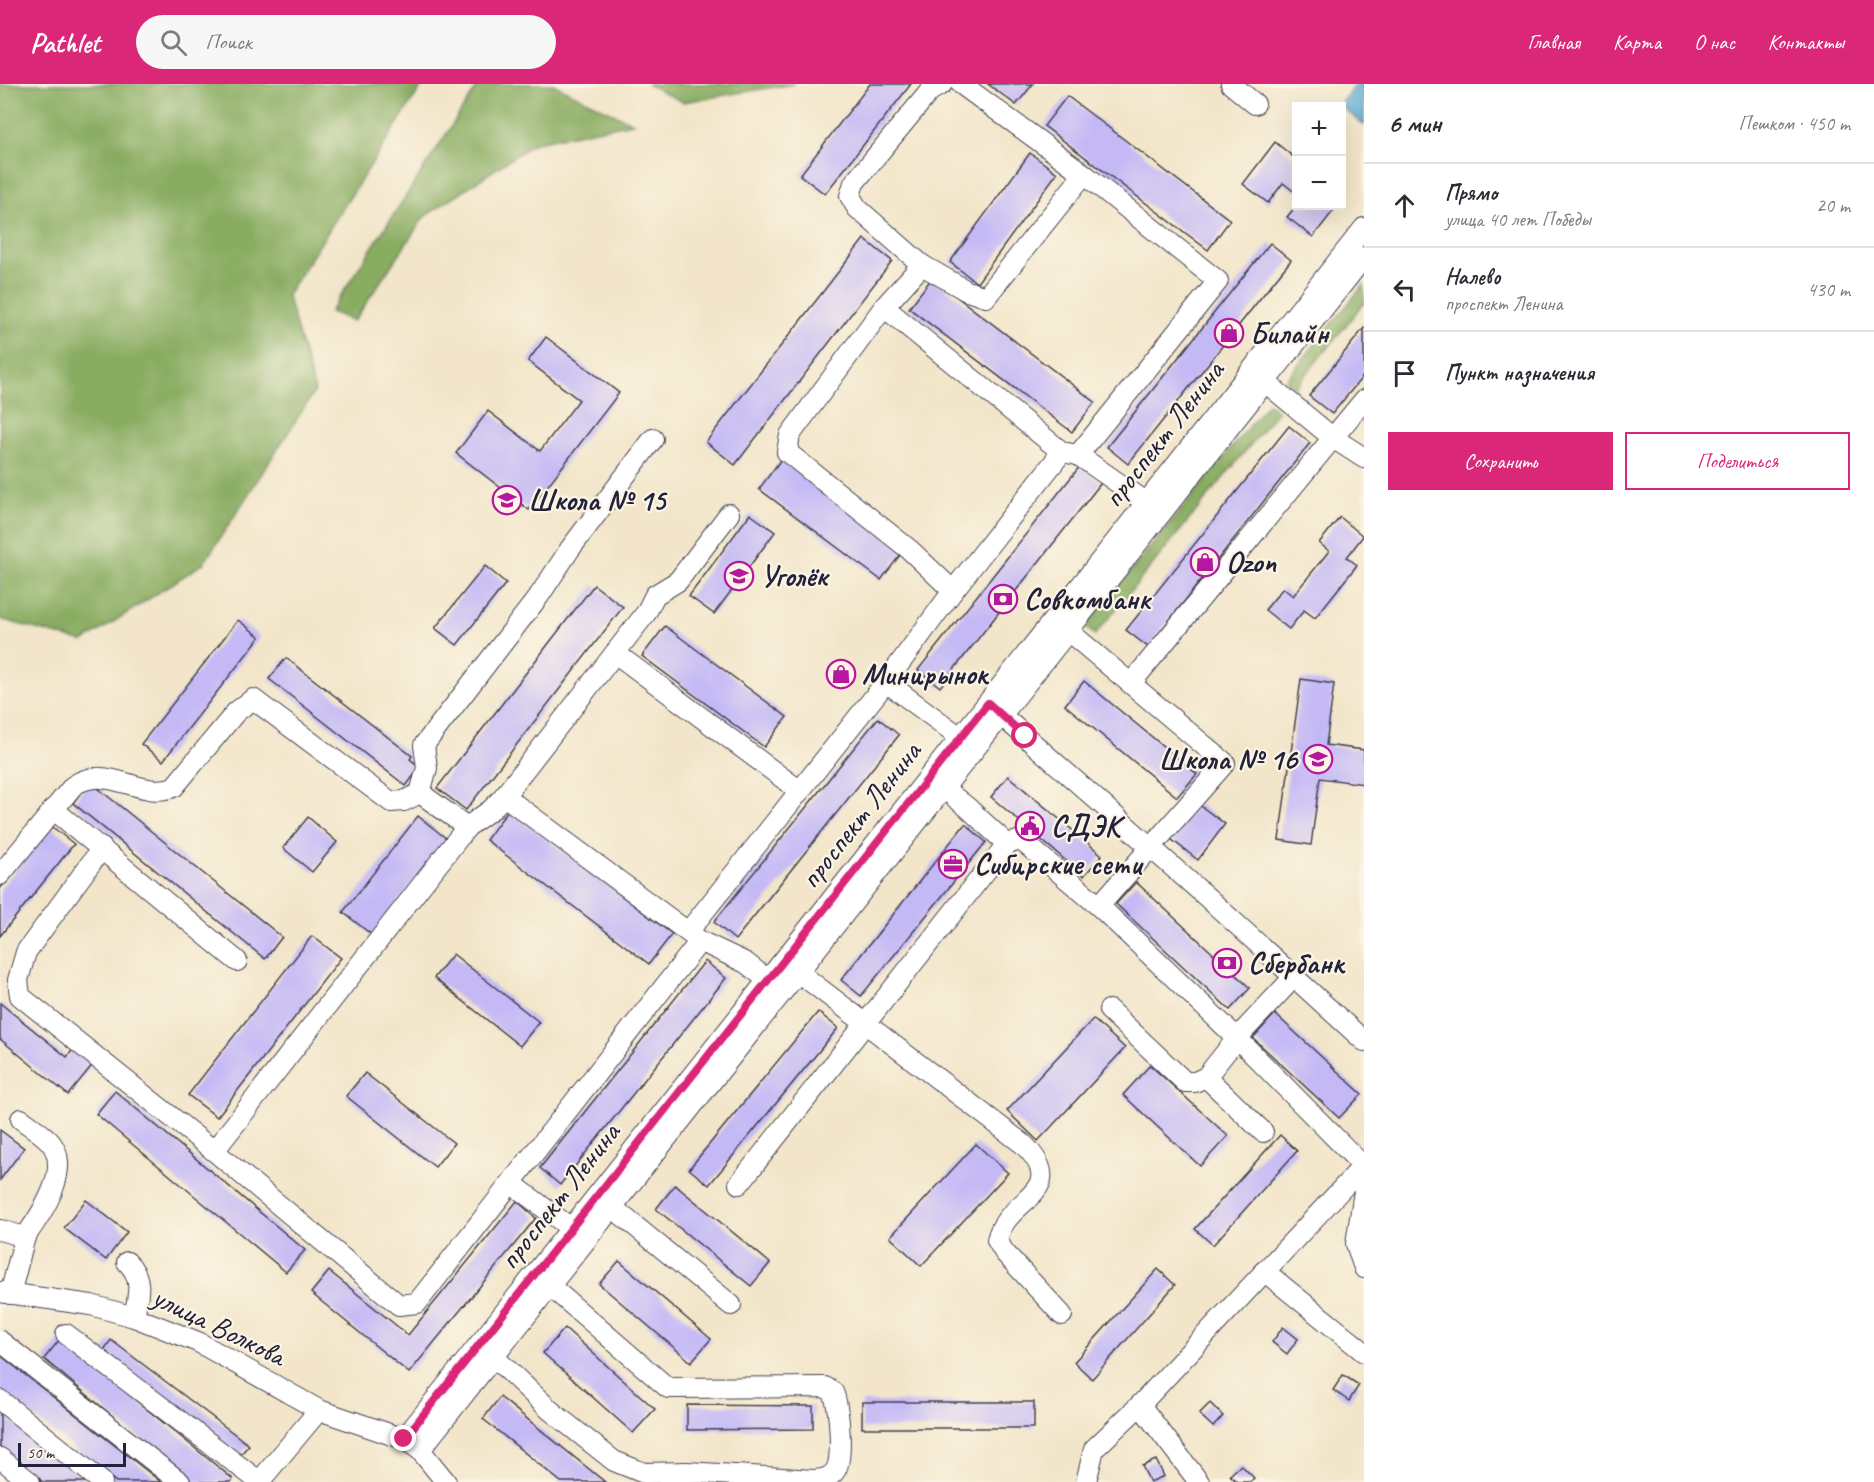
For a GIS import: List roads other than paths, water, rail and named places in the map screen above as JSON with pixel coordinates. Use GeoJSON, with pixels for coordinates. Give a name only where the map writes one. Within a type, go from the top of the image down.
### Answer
{"type":"FeatureCollection","features":[{"type":"Feature","properties":{"kind":"street"},"geometry":{"type":"LineString","coordinates":[[942,84],[930,91],[854,183],[850,196],[857,208],[922,265],[968,291],[986,297],[1084,174]]}},
{"type":"Feature","properties":{"kind":"street"},"geometry":{"type":"LineString","coordinates":[[102,848],[26,952],[18,980],[20,996],[214,1150],[399,1305],[408,1306],[417,1303],[511,1183],[800,791],[886,682],[953,591],[1218,281],[1084,174],[961,84]]}},
{"type":"Feature","properties":{"kind":"street"},"geometry":{"type":"LineString","coordinates":[[1231,84],[1255,104]]}},
{"type":"Feature","properties":{"kind":"street","name":"проспект Ленина"},"geometry":{"type":"LineString","coordinates":[[412,1445],[494,1357],[943,788],[995,709],[1146,503],[1364,228]]}},
{"type":"Feature","properties":{"kind":"street","name":"проспект Ленина"},"geometry":{"type":"LineString","coordinates":[[412,1445],[572,1229],[960,737],[995,709],[1067,630],[1364,257]]}},
{"type":"Feature","properties":{"kind":"street"},"geometry":{"type":"LineString","coordinates":[[922,265],[884,308],[790,435],[787,452],[910,550],[953,591]]}},
{"type":"Feature","properties":{"kind":"street"},"geometry":{"type":"LineString","coordinates":[[884,308],[1070,453],[1146,503]]}},
{"type":"Feature","properties":{"kind":"street"},"geometry":{"type":"LineString","coordinates":[[1264,381],[1333,438],[1364,458]]}},
{"type":"Feature","properties":{"kind":"street"},"geometry":{"type":"LineString","coordinates":[[1132,682],[1364,400]]}},
{"type":"Feature","properties":{"kind":"street"},"geometry":{"type":"LineString","coordinates":[[0,875],[73,786],[85,778],[112,779],[154,791],[174,788],[236,712],[253,699],[391,802],[404,801],[420,793],[427,768],[424,745],[539,596],[570,549],[653,439]]}},
{"type":"Feature","properties":{"kind":"street"},"geometry":{"type":"LineString","coordinates":[[214,1150],[466,827],[492,809],[504,796],[646,613],[655,595],[678,581],[729,514]]}},
{"type":"Feature","properties":{"kind":"street"},"geometry":{"type":"LineString","coordinates":[[1067,630],[1132,682],[1225,763],[1099,906]]}},
{"type":"Feature","properties":{"kind":"street"},"geometry":{"type":"LineString","coordinates":[[615,653],[800,791]]}},
{"type":"Feature","properties":{"kind":"street"},"geometry":{"type":"LineString","coordinates":[[886,682],[960,737]]}},
{"type":"Feature","properties":{"kind":"street"},"geometry":{"type":"LineString","coordinates":[[995,709],[1364,1041]]}},
{"type":"Feature","properties":{"kind":"street"},"geometry":{"type":"LineString","coordinates":[[943,788],[1007,844]]}},
{"type":"Feature","properties":{"kind":"street"},"geometry":{"type":"LineString","coordinates":[[420,793],[466,827]]}},
{"type":"Feature","properties":{"kind":"street"},"geometry":{"type":"LineString","coordinates":[[504,796],[694,936],[746,963],[768,980]]}},
{"type":"Feature","properties":{"kind":"street"},"geometry":{"type":"LineString","coordinates":[[54,809],[237,961]]}},
{"type":"Feature","properties":{"kind":"street"},"geometry":{"type":"LineString","coordinates":[[739,1184],[1007,844],[1021,840],[1099,906],[1237,1038],[1364,1166],[1140,1406],[1094,1449],[1086,1482]]}},
{"type":"Feature","properties":{"kind":"street"},"geometry":{"type":"LineString","coordinates":[[798,972],[1023,1144],[1037,1158],[1043,1171],[1041,1184],[1000,1227],[997,1240],[1004,1252],[1062,1316]]}},
{"type":"Feature","properties":{"kind":"street"},"geometry":{"type":"LineString","coordinates":[[1109,1010],[1185,1083],[1196,1082],[1206,1077],[1237,1038],[1294,978]]}},
{"type":"Feature","properties":{"kind":"street"},"geometry":{"type":"LineString","coordinates":[[1206,1077],[1263,1132]]}},
{"type":"Feature","properties":{"kind":"street"},"geometry":{"type":"LineString","coordinates":[[5,1293],[25,1237],[53,1193],[57,1158],[51,1143],[21,1119]]}},
{"type":"Feature","properties":{"kind":"street"},"geometry":{"type":"LineString","coordinates":[[511,1183],[572,1229]]}},
{"type":"Feature","properties":{"kind":"street"},"geometry":{"type":"LineString","coordinates":[[1364,1191],[1356,1244],[1364,1268]]}},
{"type":"Feature","properties":{"kind":"street"},"geometry":{"type":"LineString","coordinates":[[612,1207],[731,1305]]}},
{"type":"Feature","properties":{"kind":"street"},"geometry":{"type":"LineString","coordinates":[[0,1230],[25,1237]]}},
{"type":"Feature","properties":{"kind":"street"},"geometry":{"type":"LineString","coordinates":[[127,1262],[137,1272],[139,1281],[134,1317]]}},
{"type":"Feature","properties":{"kind":"street"},"geometry":{"type":"LineString","coordinates":[[1264,1271],[1364,1352]]}},
{"type":"Feature","properties":{"kind":"street"},"geometry":{"type":"LineString","coordinates":[[494,1357],[551,1410],[614,1461],[644,1473],[687,1472],[814,1480],[827,1478],[834,1473],[839,1458],[838,1412],[833,1392],[825,1387],[668,1388],[550,1286]]}},
{"type":"Feature","properties":{"kind":"street","name":"улица Волкова"},"geometry":{"type":"LineString","coordinates":[[5,1293],[91,1305],[134,1317],[198,1342],[319,1410],[412,1445]]}},
{"type":"Feature","properties":{"kind":"street"},"geometry":{"type":"LineString","coordinates":[[66,1334],[259,1482],[319,1410]]}},
{"type":"Feature","properties":{"kind":"street"},"geometry":{"type":"LineString","coordinates":[[0,1341],[180,1482]]}},
{"type":"Feature","properties":{"kind":"street"},"geometry":{"type":"LineString","coordinates":[[0,1400],[102,1482]]}},
{"type":"Feature","properties":{"kind":"street"},"geometry":{"type":"LineString","coordinates":[[1140,1406],[1199,1482]]}},
{"type":"Feature","properties":{"kind":"street"},"geometry":{"type":"LineString","coordinates":[[412,1445],[446,1482]]}},
{"type":"Feature","properties":{"kind":"street"},"geometry":{"type":"LineString","coordinates":[[0,1458],[30,1482]]}},
{"type":"Feature","properties":{"kind":"water"},"geometry":{"type":"Polygon","coordinates":[[[1356,84],[1364,84],[1364,125],[1346,111],[1346,102],[1341,102],[1356,84]]]}},
{"type":"Feature","properties":{"kind":"place","name":"Билайн"},"geometry":{"type":"Point","coordinates":[1229,333]}},
{"type":"Feature","properties":{"kind":"place","name":"Школа № 15"},"geometry":{"type":"Point","coordinates":[507,500]}},
{"type":"Feature","properties":{"kind":"place","name":"Ozon"},"geometry":{"type":"Point","coordinates":[1205,562]}},
{"type":"Feature","properties":{"kind":"place","name":"Уголёк"},"geometry":{"type":"Point","coordinates":[739,576]}},
{"type":"Feature","properties":{"kind":"place","name":"Совкомбанк"},"geometry":{"type":"Point","coordinates":[1003,599]}},
{"type":"Feature","properties":{"kind":"place","name":"Минирынок"},"geometry":{"type":"Point","coordinates":[841,674]}},
{"type":"Feature","properties":{"kind":"place","name":"Школа № 16"},"geometry":{"type":"Point","coordinates":[1318,759]}},
{"type":"Feature","properties":{"kind":"place","name":"СДЭК"},"geometry":{"type":"Point","coordinates":[1030,826]}},
{"type":"Feature","properties":{"kind":"place","name":"Сибирские сети"},"geometry":{"type":"Point","coordinates":[953,864]}},
{"type":"Feature","properties":{"kind":"place","name":"Сбербанк"},"geometry":{"type":"Point","coordinates":[1227,963]}}]}
